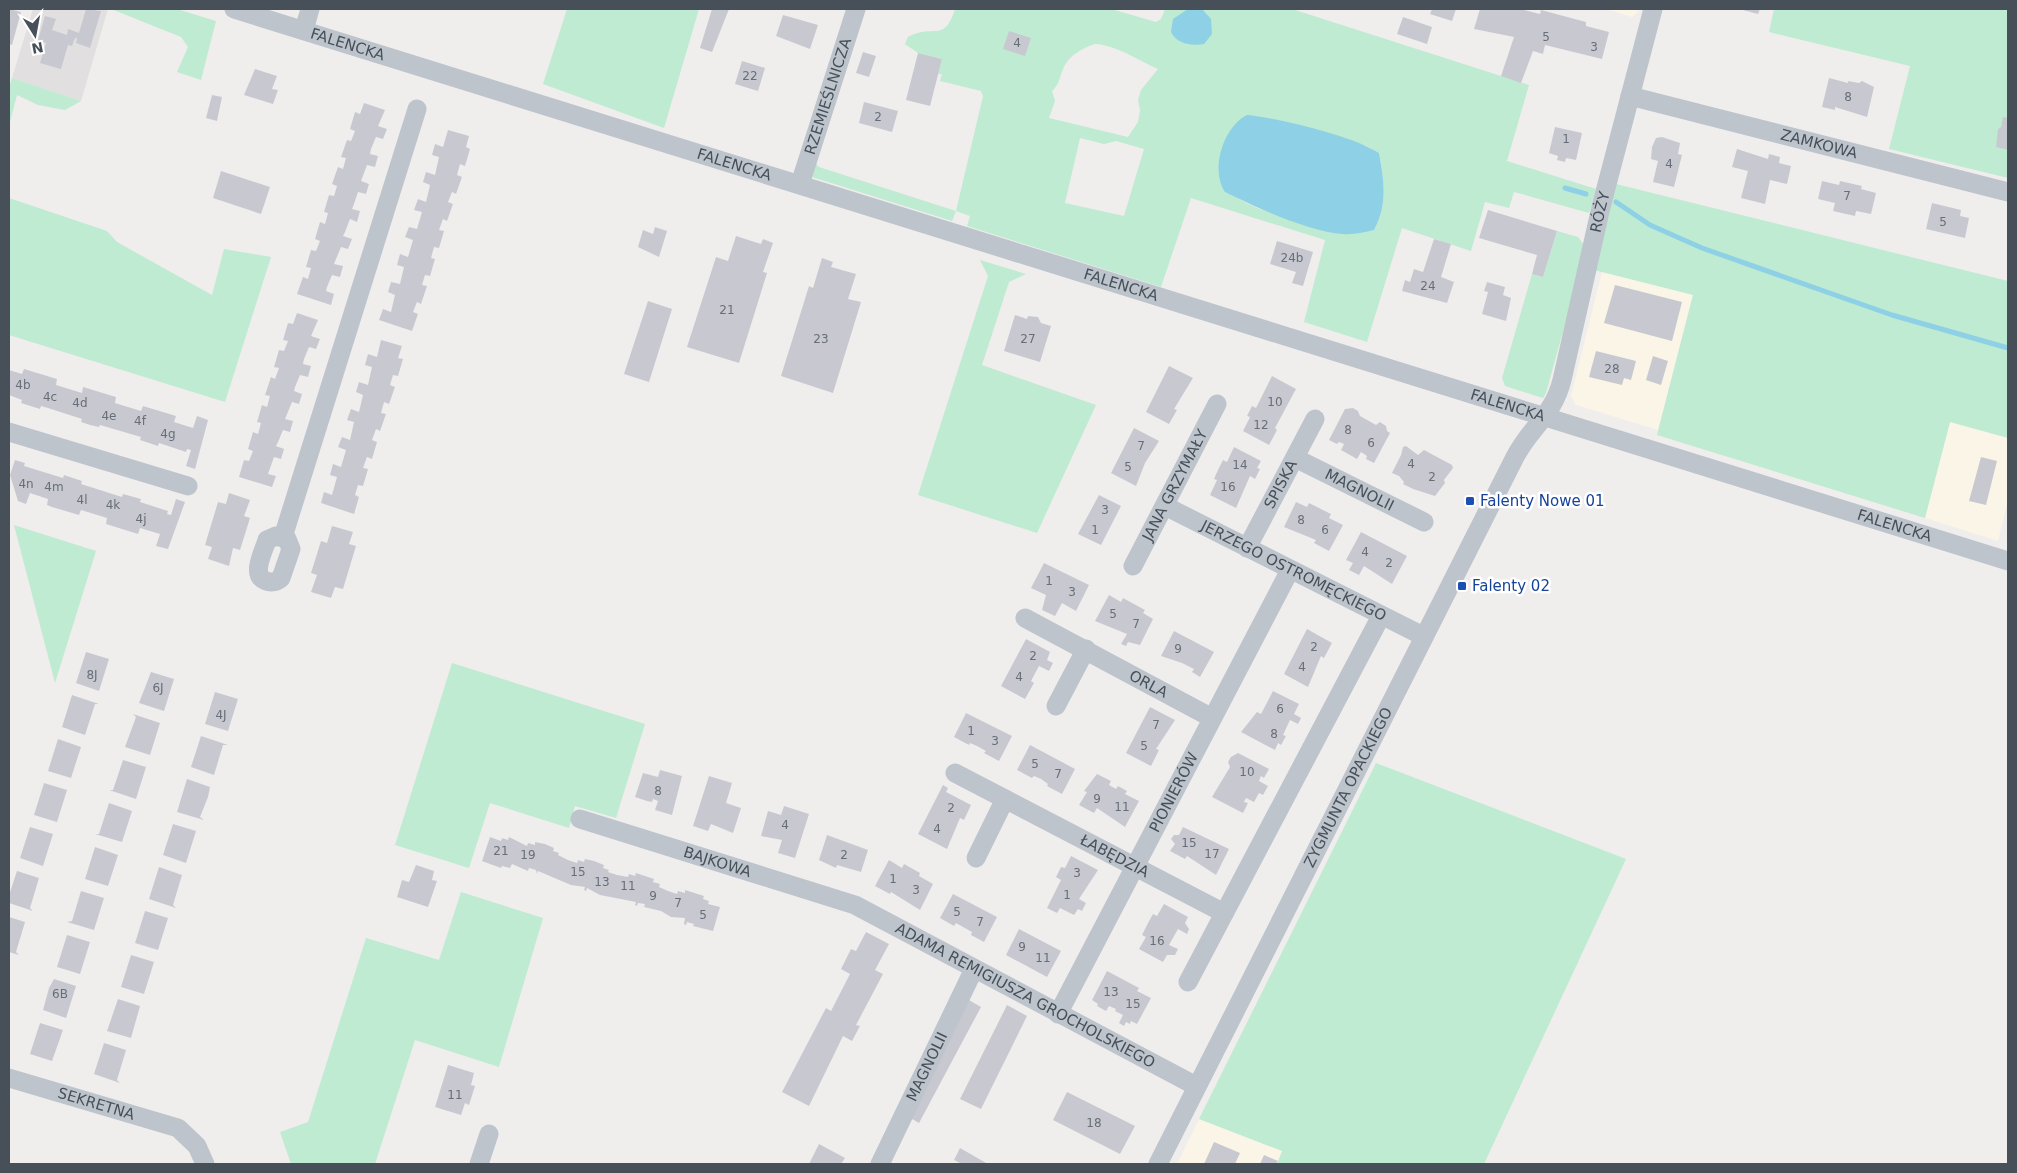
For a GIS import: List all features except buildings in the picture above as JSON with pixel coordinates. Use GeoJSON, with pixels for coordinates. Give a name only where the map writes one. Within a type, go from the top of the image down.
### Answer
{"type":"FeatureCollection","features":[{"type":"Feature","properties":{"kind":"street","name":"FALENCKA"},"geometry":{"type":"LineString","coordinates":[[234,9],[2008,561]]}},
{"type":"Feature","properties":{"kind":"street"},"geometry":{"type":"LineString","coordinates":[[304,30],[310,9]]}},
{"type":"Feature","properties":{"kind":"street","name":"RZEMIEŚLNICZA"},"geometry":{"type":"LineString","coordinates":[[800,184],[856,9]]}},
{"type":"Feature","properties":{"kind":"street","name":"RÓŻY"},"geometry":{"type":"LineString","coordinates":[[1547,416],[1560,387],[1630,96],[1653,9]]}},
{"type":"Feature","properties":{"kind":"street","name":"ZAMKOWA"},"geometry":{"type":"LineString","coordinates":[[1630,96],[2008,192]]}},
{"type":"Feature","properties":{"kind":"street"},"geometry":{"type":"LineString","coordinates":[[283,537],[418,109]]}},
{"type":"Feature","properties":{"kind":"street","name":"JANA GRZYMAŁY"},"geometry":{"type":"LineString","coordinates":[[1133,566],[1217,404]]}},
{"type":"Feature","properties":{"kind":"street","name":"ZYGMUNTA OPACKIEGO"},"geometry":{"type":"LineString","coordinates":[[1158,1164],[1422,636],[1523,441],[1547,416]]}},
{"type":"Feature","properties":{"kind":"street","name":"SPISKA"},"geometry":{"type":"LineString","coordinates":[[1247,548],[1315,419]]}},
{"type":"Feature","properties":{"kind":"street"},"geometry":{"type":"LineString","coordinates":[[9,432],[188,486]]}},
{"type":"Feature","properties":{"kind":"street","name":"MAGNOLII"},"geometry":{"type":"LineString","coordinates":[[1295,458],[1424,522]]}},
{"type":"Feature","properties":{"kind":"street","name":"JERZEGO OSTROMĘCKIEGO"},"geometry":{"type":"LineString","coordinates":[[1165,506],[1422,636]]}},
{"type":"Feature","properties":{"kind":"street","name":"PIONIERÓW"},"geometry":{"type":"LineString","coordinates":[[1058,1014],[1290,570]]}},
{"type":"Feature","properties":{"kind":"street"},"geometry":{"type":"LineString","coordinates":[[1188,982],[1381,616]]}},
{"type":"Feature","properties":{"kind":"street","name":"ORLA"},"geometry":{"type":"LineString","coordinates":[[1025,618],[1212,718]]}},
{"type":"Feature","properties":{"kind":"street"},"geometry":{"type":"LineString","coordinates":[[1056,706],[1086,649]]}},
{"type":"Feature","properties":{"kind":"street","name":"ŁABĘDZIA"},"geometry":{"type":"LineString","coordinates":[[954,773],[1224,913]]}},
{"type":"Feature","properties":{"kind":"street"},"geometry":{"type":"LineString","coordinates":[[976,858],[1005,799]]}},
{"type":"Feature","properties":{"kind":"street","name":"BAJKOWA"},"geometry":{"type":"LineString","coordinates":[[580,819],[855,905]]}},
{"type":"Feature","properties":{"kind":"street","name":"ADAMA REMIGIUSZA GROCHOLSKIEGO"},"geometry":{"type":"LineString","coordinates":[[855,905],[1196,1086]]}},
{"type":"Feature","properties":{"kind":"street","name":"MAGNOLII"},"geometry":{"type":"LineString","coordinates":[[880,1164],[974,969]]}},
{"type":"Feature","properties":{"kind":"street","name":"SEKRETNA"},"geometry":{"type":"LineString","coordinates":[[9,1078],[167,1124],[183,1132],[197,1146],[204,1164]]}},
{"type":"Feature","properties":{"kind":"street"},"geometry":{"type":"LineString","coordinates":[[479,1164],[489,1134]]}},
{"type":"Feature","properties":{"kind":"shaded area"},"geometry":{"type":"Polygon","coordinates":[[[33,9],[108,9],[81,101],[12,78],[33,9]]]}},
{"type":"Feature","properties":{"kind":"shaded area"},"geometry":{"type":"Polygon","coordinates":[[[1606,9],[1641,9],[1632,17],[1606,9]]]}},
{"type":"Feature","properties":{"kind":"shaded area"},"geometry":{"type":"Polygon","coordinates":[[[1602,272],[1693,294],[1658,430],[1576,405],[1571,396],[1602,272]]]}},
{"type":"Feature","properties":{"kind":"shaded area"},"geometry":{"type":"Polygon","coordinates":[[[1950,422],[2008,438],[2008,500],[1998,541],[1925,518],[1950,422]]]}},
{"type":"Feature","properties":{"kind":"shaded area"},"geometry":{"type":"Polygon","coordinates":[[[1199,1119],[1283,1151],[1277,1164],[1177,1164],[1199,1119]]]}},
{"type":"Feature","properties":{"kind":"green space"},"geometry":{"type":"Polygon","coordinates":[[[111,9],[177,9],[216,21],[201,80],[177,72],[188,47],[181,37],[111,9]]]}},
{"type":"Feature","properties":{"kind":"green space"},"geometry":{"type":"Polygon","coordinates":[[[567,9],[699,9],[664,128],[543,84],[567,9]]]}},
{"type":"Feature","properties":{"kind":"green space"},"geometry":{"type":"Polygon","coordinates":[[[955,9],[1111,9],[1156,22],[1161,19],[1165,9],[1292,9],[1529,85],[1507,161],[1596,189],[1589,213],[1514,192],[1509,208],[1485,202],[1471,251],[1402,228],[1367,342],[1304,322],[1325,240],[1191,198],[1161,287],[967,226],[970,216],[956,211],[983,96],[981,91],[940,81],[942,74],[938,74],[942,59],[918,53],[905,44],[908,37],[917,33],[942,30],[951,20],[955,9]],[[1095,44],[1078,52],[1065,65],[1057,85],[1052,91],[1055,101],[1049,118],[1128,137],[1138,122],[1140,110],[1138,100],[1141,90],[1158,69],[1119,50],[1095,44]],[[1080,138],[1065,203],[1124,216],[1144,149],[1116,141],[1104,144],[1080,138]],[[1355,142],[1225,192],[1257,208],[1326,231],[1374,230],[1381,211],[1384,192],[1379,153],[1355,142]]]}},
{"type":"Feature","properties":{"kind":"green space"},"geometry":{"type":"Polygon","coordinates":[[[1774,9],[2008,9],[2008,178],[1889,149],[1910,66],[1769,32],[1774,9]]]}},
{"type":"Feature","properties":{"kind":"green space"},"geometry":{"type":"Polygon","coordinates":[[[12,78],[81,101],[65,110],[38,105],[17,95],[9,126],[9,88],[12,78]]]}},
{"type":"Feature","properties":{"kind":"green space"},"geometry":{"type":"Polygon","coordinates":[[[815,163],[819,167],[956,211],[952,221],[812,177],[815,163]]]}},
{"type":"Feature","properties":{"kind":"green space"},"geometry":{"type":"Polygon","coordinates":[[[1616,184],[2008,281],[2008,438],[1950,422],[1925,518],[1657,435],[1693,295],[1594,270],[1616,184]]]}},
{"type":"Feature","properties":{"kind":"green space"},"geometry":{"type":"Polygon","coordinates":[[[9,198],[107,231],[117,242],[212,295],[224,249],[271,257],[225,402],[9,335],[9,198]]]}},
{"type":"Feature","properties":{"kind":"green space"},"geometry":{"type":"Polygon","coordinates":[[[1557,231],[1578,237],[1586,248],[1546,393],[1543,398],[1505,386],[1502,378],[1532,274],[1543,277],[1557,231]]]}},
{"type":"Feature","properties":{"kind":"green space"},"geometry":{"type":"Polygon","coordinates":[[[980,260],[1026,274],[1009,282],[982,365],[1096,405],[1037,533],[918,495],[988,276],[980,260]]]}},
{"type":"Feature","properties":{"kind":"green space"},"geometry":{"type":"Polygon","coordinates":[[[14,525],[96,551],[55,683],[14,525]]]}},
{"type":"Feature","properties":{"kind":"green space"},"geometry":{"type":"Polygon","coordinates":[[[452,663],[645,724],[616,818],[575,806],[569,828],[490,803],[469,868],[395,845],[452,663]]]}},
{"type":"Feature","properties":{"kind":"green space"},"geometry":{"type":"Polygon","coordinates":[[[1376,763],[1626,859],[1484,1164],[1277,1164],[1282,1151],[1199,1119],[1376,763]]]}},
{"type":"Feature","properties":{"kind":"green space"},"geometry":{"type":"Polygon","coordinates":[[[461,892],[543,918],[499,1067],[415,1040],[375,1164],[291,1164],[280,1132],[308,1122],[366,938],[439,960],[461,892]]]}},
{"type":"Feature","properties":{"kind":"water"},"geometry":{"type":"Polygon","coordinates":[[[1188,9],[1202,9],[1211,19],[1212,34],[1204,44],[1194,45],[1181,42],[1171,32],[1173,19],[1188,9]]]}},
{"type":"Feature","properties":{"kind":"water"},"geometry":{"type":"Polygon","coordinates":[[[1247,115],[1277,120],[1334,134],[1379,153],[1384,192],[1381,211],[1374,230],[1347,234],[1315,229],[1267,211],[1225,192],[1219,172],[1221,150],[1231,129],[1247,115]]]}},
{"type":"Feature","properties":{"kind":"waterway"},"geometry":{"type":"LineString","coordinates":[[1565,188],[1586,194]]}},
{"type":"Feature","properties":{"kind":"waterway"},"geometry":{"type":"LineString","coordinates":[[1616,202],[1650,225],[1702,248],[1892,315],[2008,348]]}},
{"type":"Feature","properties":{"kind":"place","name":"Falenty Nowe 01"},"geometry":{"type":"Point","coordinates":[1470,501]}},
{"type":"Feature","properties":{"kind":"place","name":"Falenty 02"},"geometry":{"type":"Point","coordinates":[1462,586]}}]}
